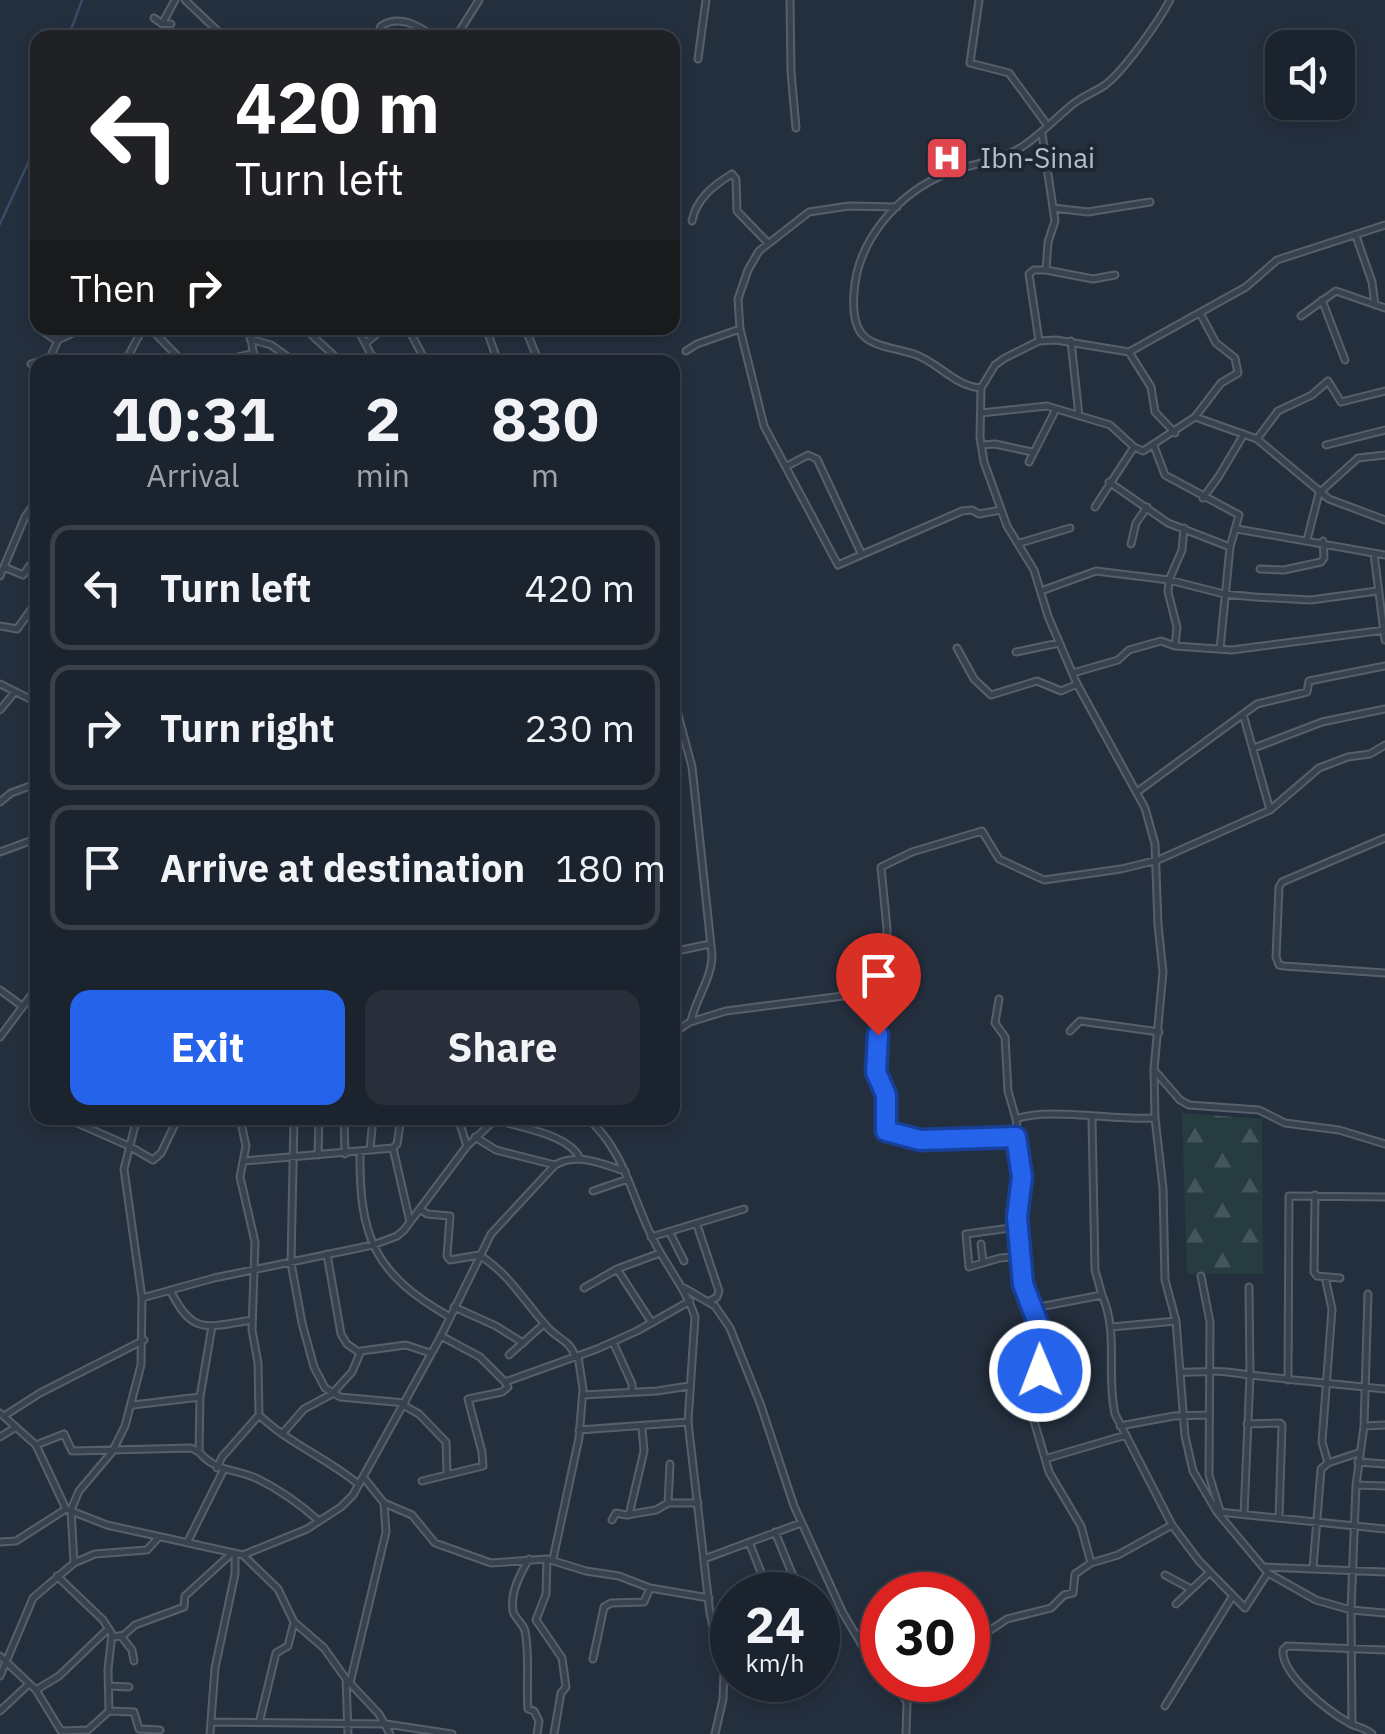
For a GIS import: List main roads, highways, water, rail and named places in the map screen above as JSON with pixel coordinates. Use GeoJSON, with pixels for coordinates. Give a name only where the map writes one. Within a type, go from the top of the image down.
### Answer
{"type":"FeatureCollection","features":[{"type":"Feature","properties":{"kind":"waterway"},"geometry":{"type":"LineString","coordinates":[[71,30],[82,0]]}},
{"type":"Feature","properties":{"kind":"waterway"},"geometry":{"type":"LineString","coordinates":[[0,224],[30,159]]}},
{"type":"Feature","properties":{"kind":"place","name":"Ibn-Sinai"},"geometry":{"type":"Point","coordinates":[947,158]}}]}
